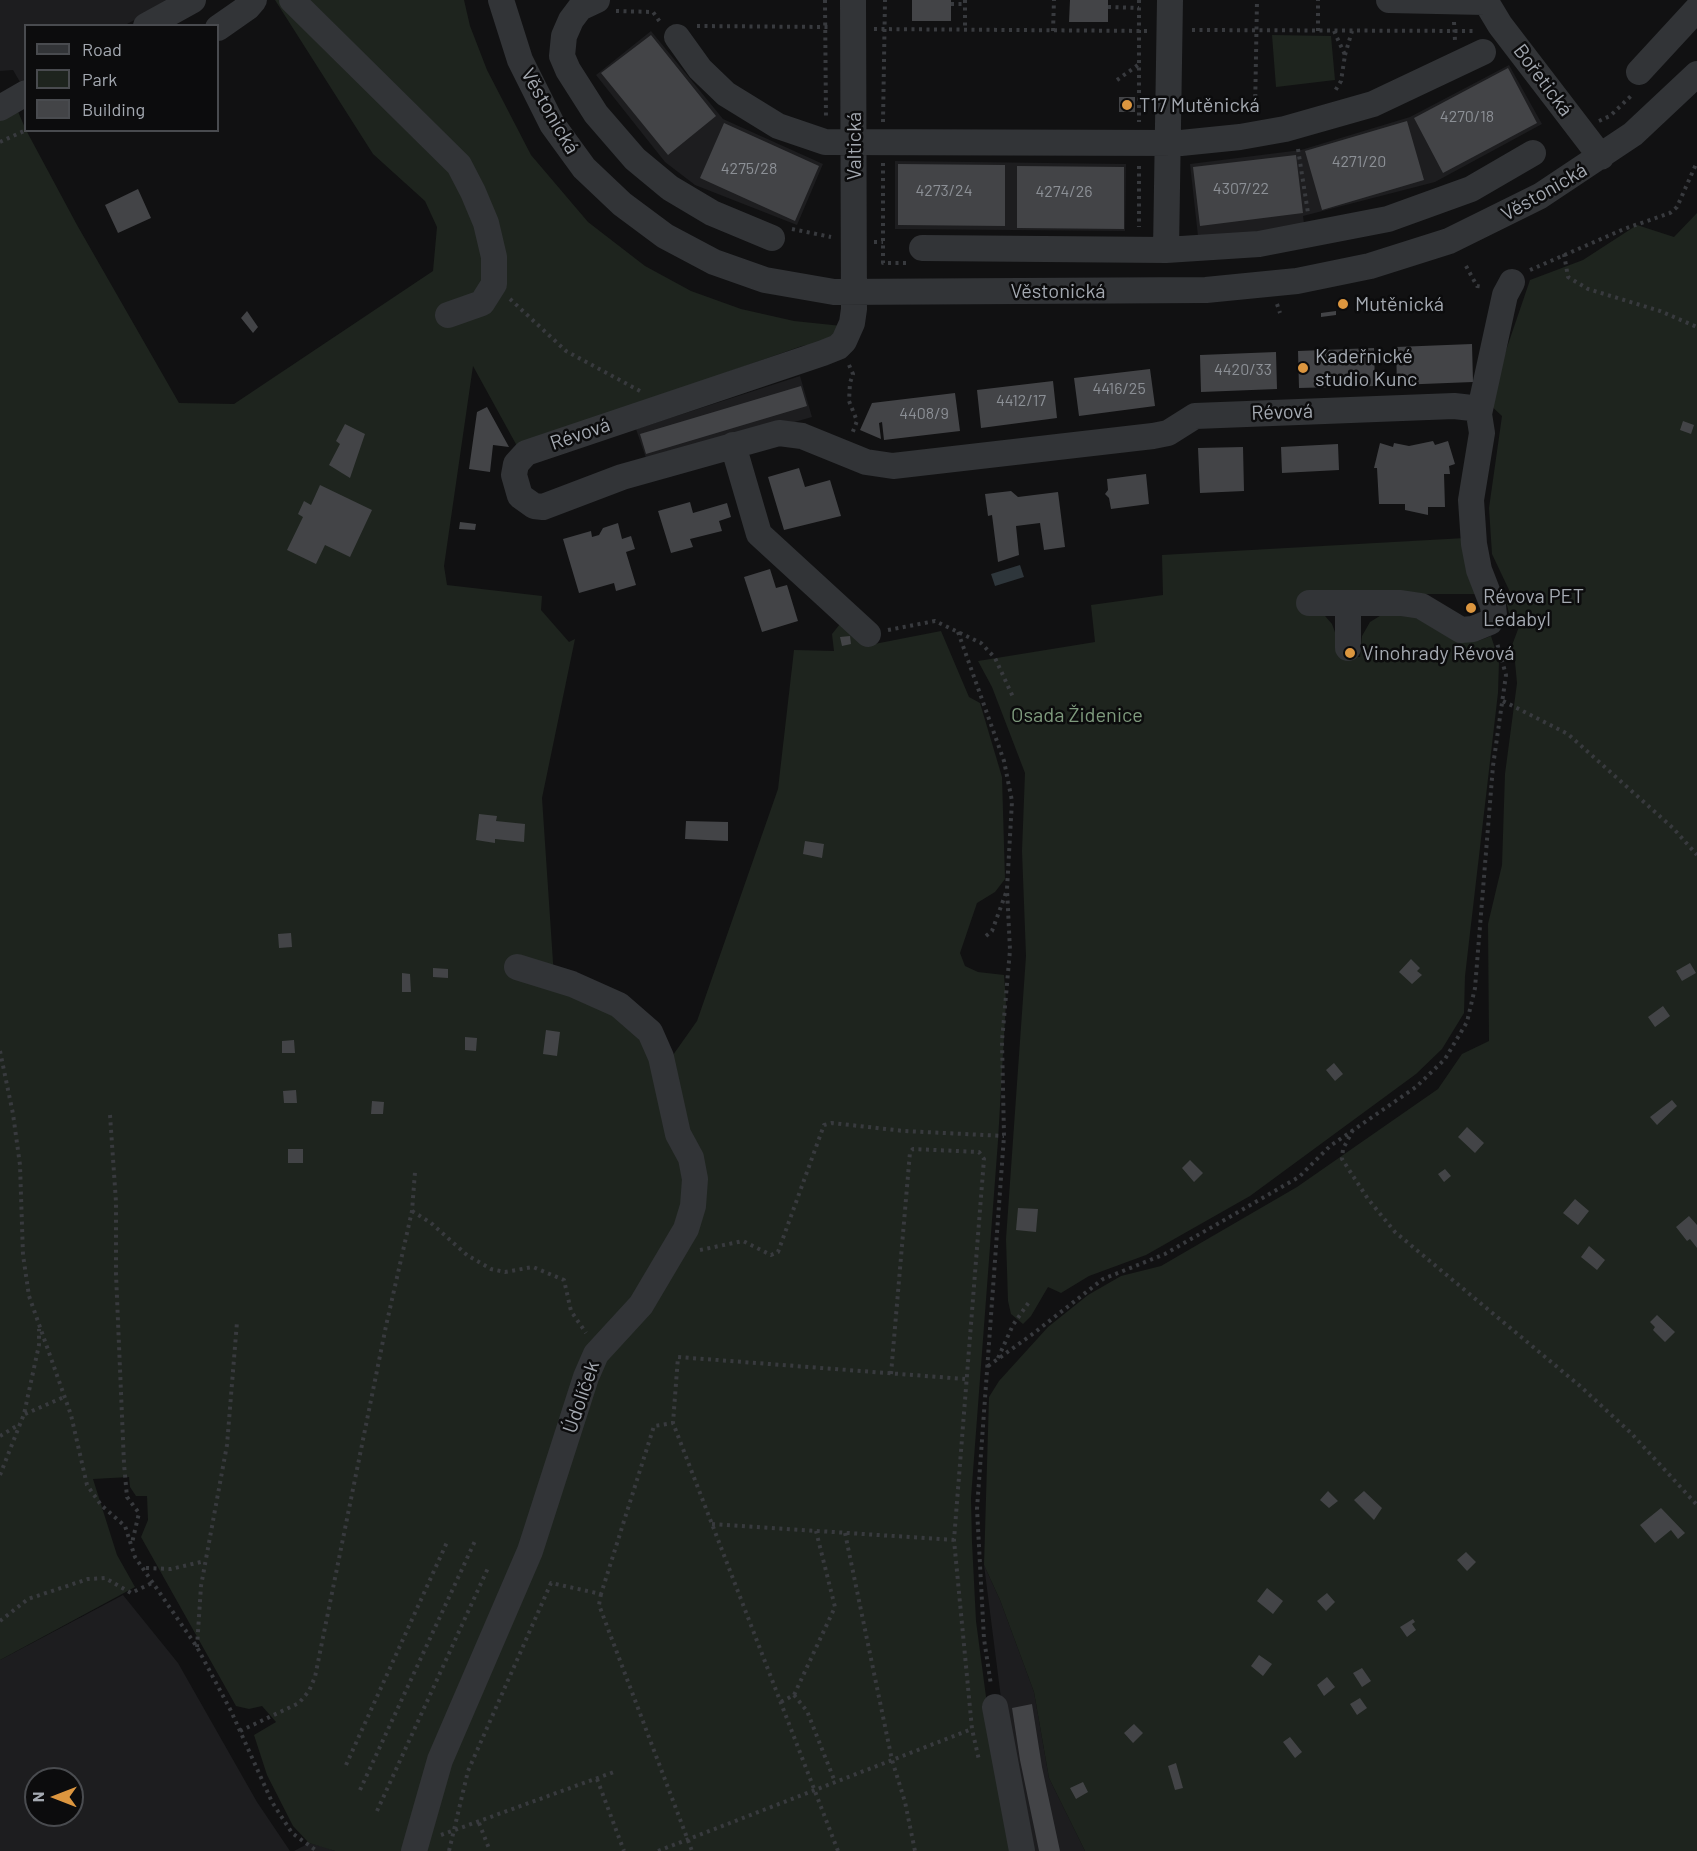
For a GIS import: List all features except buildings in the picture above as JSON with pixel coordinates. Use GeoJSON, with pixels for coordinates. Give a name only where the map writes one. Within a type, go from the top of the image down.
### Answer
{"type":"FeatureCollection","features":[{"type":"Feature","properties":{"kind":"street"},"geometry":{"type":"LineString","coordinates":[[150,24],[193,0]]}},
{"type":"Feature","properties":{"kind":"street"},"geometry":{"type":"LineString","coordinates":[[219,27],[248,7],[254,0]]}},
{"type":"Feature","properties":{"kind":"street"},"geometry":{"type":"LineString","coordinates":[[292,0],[459,165],[486,223],[494,257],[494,284],[482,303],[448,315]]}},
{"type":"Feature","properties":{"kind":"street","name":"Věstonická"},"geometry":{"type":"LineString","coordinates":[[501,0],[520,60],[552,124],[584,168],[622,204],[665,236],[739,272],[792,286],[854,292],[1206,290],[1297,281],[1370,266],[1449,241],[1519,208],[1601,157],[1652,118],[1697,74]]}},
{"type":"Feature","properties":{"kind":"street"},"geometry":{"type":"LineString","coordinates":[[597,0],[580,8],[571,20],[564,36],[562,56],[568,70],[596,114],[635,159],[670,188],[712,213],[776,232]]}},
{"type":"Feature","properties":{"kind":"street"},"geometry":{"type":"LineString","coordinates":[[843,0],[853,0]]}},
{"type":"Feature","properties":{"kind":"street","name":"Valtická"},"geometry":{"type":"LineString","coordinates":[[853,0],[854,292]]}},
{"type":"Feature","properties":{"kind":"street"},"geometry":{"type":"LineString","coordinates":[[1166,250],[1170,0]]}},
{"type":"Feature","properties":{"kind":"street","name":"Bořetická"},"geometry":{"type":"LineString","coordinates":[[1389,0],[1485,1],[1601,157]]}},
{"type":"Feature","properties":{"kind":"street"},"geometry":{"type":"LineString","coordinates":[[1637,82],[1697,9]]}},
{"type":"Feature","properties":{"kind":"street"},"geometry":{"type":"LineString","coordinates":[[684,32],[700,69],[726,94],[761,117],[778,126],[822,141],[854,142],[1169,143],[1220,140],[1285,129],[1385,99],[1482,42]]}},
{"type":"Feature","properties":{"kind":"street"},"geometry":{"type":"LineString","coordinates":[[0,108],[24,94]]}},
{"type":"Feature","properties":{"kind":"street"},"geometry":{"type":"LineString","coordinates":[[918,256],[1166,250],[1259,244],[1388,219],[1471,189],[1533,153]]}},
{"type":"Feature","properties":{"kind":"street"},"geometry":{"type":"LineString","coordinates":[[1309,603],[1401,603],[1420,606],[1461,630],[1473,629],[1489,623],[1494,615],[1493,606],[1476,556],[1471,500],[1482,434],[1479,414],[1505,295],[1512,282]]}},
{"type":"Feature","properties":{"kind":"street"},"geometry":{"type":"LineString","coordinates":[[839,346],[849,334],[854,292]]}},
{"type":"Feature","properties":{"kind":"street","name":"Révová"},"geometry":{"type":"LineString","coordinates":[[839,346],[526,453],[516,464],[514,475],[520,496],[534,506],[543,507],[622,477],[779,433],[802,436],[879,466],[893,466],[1153,436],[1168,433],[1190,418],[1202,415],[1454,406],[1472,408],[1479,414]]}},
{"type":"Feature","properties":{"kind":"street"},"geometry":{"type":"LineString","coordinates":[[733,445],[759,534],[868,634]]}},
{"type":"Feature","properties":{"kind":"street"},"geometry":{"type":"LineString","coordinates":[[1348,603],[1348,648]]}},
{"type":"Feature","properties":{"kind":"street","name":"Údolíček"},"geometry":{"type":"LineString","coordinates":[[415,1845],[440,1760],[530,1551],[586,1377],[596,1354],[641,1305],[686,1229],[693,1206],[695,1179],[691,1158],[678,1134],[661,1057],[650,1032],[619,1005],[573,984],[517,967]]}},
{"type":"Feature","properties":{"kind":"street"},"geometry":{"type":"LineString","coordinates":[[995,1707],[1022,1851]]}},
{"type":"Feature","properties":{"kind":"path"},"geometry":{"type":"LineString","coordinates":[[885,0],[883,263],[918,256]]}},
{"type":"Feature","properties":{"kind":"path"},"geometry":{"type":"LineString","coordinates":[[1053,0],[1053,31]]}},
{"type":"Feature","properties":{"kind":"path"},"geometry":{"type":"LineString","coordinates":[[1255,119],[1257,0]]}},
{"type":"Feature","properties":{"kind":"path"},"geometry":{"type":"LineString","coordinates":[[1318,0],[1318,31]]}},
{"type":"Feature","properties":{"kind":"path"},"geometry":{"type":"LineString","coordinates":[[951,4],[965,2],[965,30]]}},
{"type":"Feature","properties":{"kind":"path"},"geometry":{"type":"LineString","coordinates":[[1108,7],[1138,8]]}},
{"type":"Feature","properties":{"kind":"path"},"geometry":{"type":"LineString","coordinates":[[684,32],[826,27]]}},
{"type":"Feature","properties":{"kind":"path"},"geometry":{"type":"LineString","coordinates":[[883,29],[1352,31],[1482,42]]}},
{"type":"Feature","properties":{"kind":"path"},"geometry":{"type":"LineString","coordinates":[[1334,31],[1345,56]]}},
{"type":"Feature","properties":{"kind":"path"},"geometry":{"type":"LineString","coordinates":[[1333,95],[1341,81],[1352,31]]}},
{"type":"Feature","properties":{"kind":"path"},"geometry":{"type":"LineString","coordinates":[[1117,80],[1138,65]]}},
{"type":"Feature","properties":{"kind":"path"},"geometry":{"type":"LineString","coordinates":[[1593,120],[1606,119],[1637,82]]}},
{"type":"Feature","properties":{"kind":"path"},"geometry":{"type":"LineString","coordinates":[[1285,129],[1298,148],[1313,234]]}},
{"type":"Feature","properties":{"kind":"path"},"geometry":{"type":"LineString","coordinates":[[0,142],[24,131]]}},
{"type":"Feature","properties":{"kind":"path"},"geometry":{"type":"LineString","coordinates":[[1512,282],[1522,273],[1564,254],[1670,213],[1682,197],[1697,162]]}},
{"type":"Feature","properties":{"kind":"path"},"geometry":{"type":"LineString","coordinates":[[776,232],[842,240]]}},
{"type":"Feature","properties":{"kind":"path"},"geometry":{"type":"LineString","coordinates":[[1564,254],[1568,277],[1588,289],[1660,311],[1697,327]]}},
{"type":"Feature","properties":{"kind":"path"},"geometry":{"type":"LineString","coordinates":[[1466,266],[1477,286]]}},
{"type":"Feature","properties":{"kind":"path"},"geometry":{"type":"LineString","coordinates":[[494,284],[566,351],[665,405]]}},
{"type":"Feature","properties":{"kind":"path"},"geometry":{"type":"LineString","coordinates":[[839,346],[853,374],[849,401],[857,421],[845,452]]}},
{"type":"Feature","properties":{"kind":"path"},"geometry":{"type":"LineString","coordinates":[[868,634],[935,621],[981,643],[995,658],[1013,697]]}},
{"type":"Feature","properties":{"kind":"path"},"geometry":{"type":"LineString","coordinates":[[988,1366],[1034,1334],[1102,1279],[1165,1254],[1299,1177],[1330,1146],[1434,1073],[1467,1022],[1475,988],[1493,766],[1506,675],[1504,660],[1489,623]]}},
{"type":"Feature","properties":{"kind":"path"},"geometry":{"type":"LineString","coordinates":[[958,632],[973,669],[1010,781],[1012,801],[1007,889],[1010,950],[1003,1004],[1004,1136],[979,1463],[978,1550],[984,1639],[995,1707]]}},
{"type":"Feature","properties":{"kind":"path"},"geometry":{"type":"LineString","coordinates":[[1503,701],[1568,734],[1673,828],[1697,855]]}},
{"type":"Feature","properties":{"kind":"path"},"geometry":{"type":"LineString","coordinates":[[986,936],[992,932],[1007,889]]}},
{"type":"Feature","properties":{"kind":"path"},"geometry":{"type":"LineString","coordinates":[[0,1051],[14,1114],[20,1165],[26,1280],[39,1326],[64,1397],[87,1485],[101,1505],[124,1526],[135,1557],[145,1568],[197,1647],[240,1731],[272,1802],[292,1833],[309,1851]]}},
{"type":"Feature","properties":{"kind":"path"},"geometry":{"type":"LineString","coordinates":[[110,1115],[116,1202],[116,1274],[124,1464],[127,1497],[139,1513],[132,1544]]}},
{"type":"Feature","properties":{"kind":"path"},"geometry":{"type":"LineString","coordinates":[[670,1257],[743,1240],[771,1255],[778,1252],[824,1125],[832,1123],[904,1131],[1004,1136]]}},
{"type":"Feature","properties":{"kind":"path"},"geometry":{"type":"LineString","coordinates":[[1353,1129],[1343,1149],[1342,1160],[1368,1199],[1395,1232],[1580,1386],[1631,1433],[1697,1505]]}},
{"type":"Feature","properties":{"kind":"path"},"geometry":{"type":"LineString","coordinates":[[891,1374],[910,1152],[913,1149],[978,1152],[984,1159],[954,1540],[972,1729],[980,1762]]}},
{"type":"Feature","properties":{"kind":"path"},"geometry":{"type":"LineString","coordinates":[[240,1731],[298,1703],[309,1691],[315,1677],[386,1326],[412,1211],[415,1172]]}},
{"type":"Feature","properties":{"kind":"path"},"geometry":{"type":"LineString","coordinates":[[412,1211],[431,1223],[467,1255],[491,1269],[505,1272],[533,1267],[564,1280],[571,1311],[592,1340],[603,1347]]}},
{"type":"Feature","properties":{"kind":"path"},"geometry":{"type":"LineString","coordinates":[[998,1358],[1013,1325],[1029,1302]]}},
{"type":"Feature","properties":{"kind":"path"},"geometry":{"type":"LineString","coordinates":[[197,1647],[205,1561],[227,1444],[237,1322]]}},
{"type":"Feature","properties":{"kind":"path"},"geometry":{"type":"LineString","coordinates":[[0,1475],[24,1414],[39,1345],[39,1326]]}},
{"type":"Feature","properties":{"kind":"path"},"geometry":{"type":"LineString","coordinates":[[838,1851],[673,1423],[678,1357],[965,1379]]}},
{"type":"Feature","properties":{"kind":"path"},"geometry":{"type":"LineString","coordinates":[[24,1414],[64,1397]]}},
{"type":"Feature","properties":{"kind":"path"},"geometry":{"type":"LineString","coordinates":[[0,1436],[20,1423]]}},
{"type":"Feature","properties":{"kind":"path"},"geometry":{"type":"LineString","coordinates":[[673,1423],[654,1426],[599,1605],[692,1851]]}},
{"type":"Feature","properties":{"kind":"path"},"geometry":{"type":"LineString","coordinates":[[712,1524],[954,1540]]}},
{"type":"Feature","properties":{"kind":"path"},"geometry":{"type":"LineString","coordinates":[[781,1702],[794,1695],[835,1607],[816,1531]]}},
{"type":"Feature","properties":{"kind":"path"},"geometry":{"type":"LineString","coordinates":[[845,1533],[892,1760],[906,1802],[915,1851]]}},
{"type":"Feature","properties":{"kind":"path"},"geometry":{"type":"LineString","coordinates":[[346,1765],[448,1540]]}},
{"type":"Feature","properties":{"kind":"path"},"geometry":{"type":"LineString","coordinates":[[360,1790],[475,1541]]}},
{"type":"Feature","properties":{"kind":"path"},"geometry":{"type":"LineString","coordinates":[[145,1568],[171,1569],[205,1561]]}},
{"type":"Feature","properties":{"kind":"path"},"geometry":{"type":"LineString","coordinates":[[377,1811],[488,1568]]}},
{"type":"Feature","properties":{"kind":"path"},"geometry":{"type":"LineString","coordinates":[[0,1621],[28,1599],[88,1579],[105,1578],[131,1593],[154,1582]]}},
{"type":"Feature","properties":{"kind":"path"},"geometry":{"type":"LineString","coordinates":[[449,1851],[468,1771],[551,1583],[601,1594]]}},
{"type":"Feature","properties":{"kind":"path"},"geometry":{"type":"LineString","coordinates":[[794,1695],[807,1712],[835,1782]]}},
{"type":"Feature","properties":{"kind":"path"},"geometry":{"type":"LineString","coordinates":[[658,1851],[972,1729]]}},
{"type":"Feature","properties":{"kind":"path"},"geometry":{"type":"LineString","coordinates":[[415,1845],[614,1772]]}},
{"type":"Feature","properties":{"kind":"path"},"geometry":{"type":"LineString","coordinates":[[597,1779],[624,1851]]}},
{"type":"Feature","properties":{"kind":"path"},"geometry":{"type":"LineString","coordinates":[[479,1823],[490,1851]]}},
{"type":"Feature","properties":{"kind":"path"},"geometry":{"type":"LineString","coordinates":[[305,1845],[317,1851]]}},
{"type":"Feature","properties":{"kind":"shaded area"},"geometry":{"type":"Polygon","coordinates":[[[0,0],[173,0],[127,24],[24,24],[24,80],[20,82],[13,70],[0,71],[0,0]]]}},
{"type":"Feature","properties":{"kind":"shaded area"},"geometry":{"type":"Polygon","coordinates":[[[651,31],[723,119],[823,164],[797,225],[695,185],[665,162],[596,75],[651,31]]]}},
{"type":"Feature","properties":{"kind":"shaded area"},"geometry":{"type":"Polygon","coordinates":[[[1509,65],[1542,124],[1435,182],[1303,216],[1305,230],[1199,245],[1190,164],[1301,150],[1410,117],[1509,65]]]}},
{"type":"Feature","properties":{"kind":"shaded area"},"geometry":{"type":"Polygon","coordinates":[[[895,161],[1126,164],[1125,231],[895,229],[895,161]]]}},
{"type":"Feature","properties":{"kind":"shaded area"},"geometry":{"type":"Polygon","coordinates":[[[800,376],[812,417],[648,464],[636,429],[800,376]]]}},
{"type":"Feature","properties":{"kind":"shaded area"},"geometry":{"type":"Polygon","coordinates":[[[1020,565],[1024,577],[995,586],[991,574],[1020,565]]]}},
{"type":"Feature","properties":{"kind":"shaded area"},"geometry":{"type":"Polygon","coordinates":[[[984,1565],[1000,1600],[1034,1692],[1049,1778],[1085,1851],[1029,1851],[1003,1714],[984,1565]]]}},
{"type":"Feature","properties":{"kind":"shaded area"},"geometry":{"type":"Polygon","coordinates":[[[123,1595],[178,1663],[257,1802],[290,1851],[0,1851],[0,1660],[123,1595]]]}},
{"type":"Feature","properties":{"kind":"shaded area"},"geometry":{"type":"Polygon","coordinates":[[[309,1843],[325,1847],[335,1851],[294,1851],[309,1843]]]}},
{"type":"Feature","properties":{"kind":"green space"},"geometry":{"type":"Polygon","coordinates":[[[275,0],[464,0],[470,26],[487,70],[531,155],[588,222],[645,266],[691,291],[741,309],[794,321],[842,326],[835,341],[802,346],[517,446],[473,366],[444,566],[447,585],[542,596],[541,610],[569,642],[575,639],[542,798],[554,977],[673,1055],[697,1021],[778,789],[794,650],[834,651],[832,634],[840,624],[864,646],[941,631],[969,697],[980,703],[1002,777],[1005,879],[995,892],[977,903],[960,953],[965,966],[978,972],[1004,975],[1006,1001],[998,1141],[971,1498],[972,1542],[976,1621],[990,1727],[1014,1851],[335,1851],[309,1843],[293,1826],[267,1775],[254,1735],[276,1722],[262,1706],[249,1709],[236,1706],[141,1537],[148,1520],[147,1496],[136,1496],[130,1487],[129,1477],[93,1479],[117,1555],[135,1587],[0,1660],[0,115],[16,107],[24,125],[24,132],[27,132],[77,225],[179,403],[234,404],[433,271],[437,227],[425,201],[373,154],[275,0]]]}},
{"type":"Feature","properties":{"kind":"green space"},"geometry":{"type":"Polygon","coordinates":[[[1272,35],[1331,36],[1335,80],[1276,87],[1272,35]]]}},
{"type":"Feature","properties":{"kind":"green space"},"geometry":{"type":"Polygon","coordinates":[[[1697,213],[1697,1851],[1085,1851],[1049,1778],[1034,1692],[1000,1600],[984,1565],[989,1397],[999,1381],[1048,1327],[1088,1295],[1121,1276],[1161,1266],[1297,1187],[1438,1089],[1462,1054],[1489,1041],[1488,924],[1502,865],[1505,774],[1517,683],[1511,648],[1520,624],[1509,613],[1506,601],[1510,592],[1492,554],[1489,508],[1502,416],[1488,403],[1530,280],[1583,260],[1637,225],[1674,237],[1697,213]]]}},
{"type":"Feature","properties":{"kind":"green space","name":"Osada Židenice"},"geometry":{"type":"Polygon","coordinates":[[[1465,538],[1481,594],[1306,594],[1332,624],[1336,635],[1337,655],[1360,657],[1362,636],[1370,622],[1383,614],[1410,614],[1459,640],[1478,641],[1491,636],[1499,661],[1498,693],[1465,976],[1464,1013],[1442,1049],[1416,1074],[1250,1196],[1146,1255],[1089,1276],[1061,1293],[1048,1287],[1031,1316],[1023,1324],[1011,1314],[1008,1301],[1006,1239],[1026,956],[1022,851],[1025,773],[992,687],[978,661],[1095,642],[1091,605],[1163,595],[1162,555],[1465,538]]]}},
{"type":"Feature","properties":{"kind":"place","name":"T17 Mutěnická"},"geometry":{"type":"Point","coordinates":[1127,105]}},
{"type":"Feature","properties":{"kind":"place","name":"Mutěnická"},"geometry":{"type":"Point","coordinates":[1343,304]}},
{"type":"Feature","properties":{"kind":"place","name":"Kadeřnické studio Kunc"},"geometry":{"type":"Point","coordinates":[1303,368]}},
{"type":"Feature","properties":{"kind":"place","name":"Révova PET Ledabyl"},"geometry":{"type":"Point","coordinates":[1471,608]}},
{"type":"Feature","properties":{"kind":"place","name":"Vinohrady Révová"},"geometry":{"type":"Point","coordinates":[1350,653]}}]}
